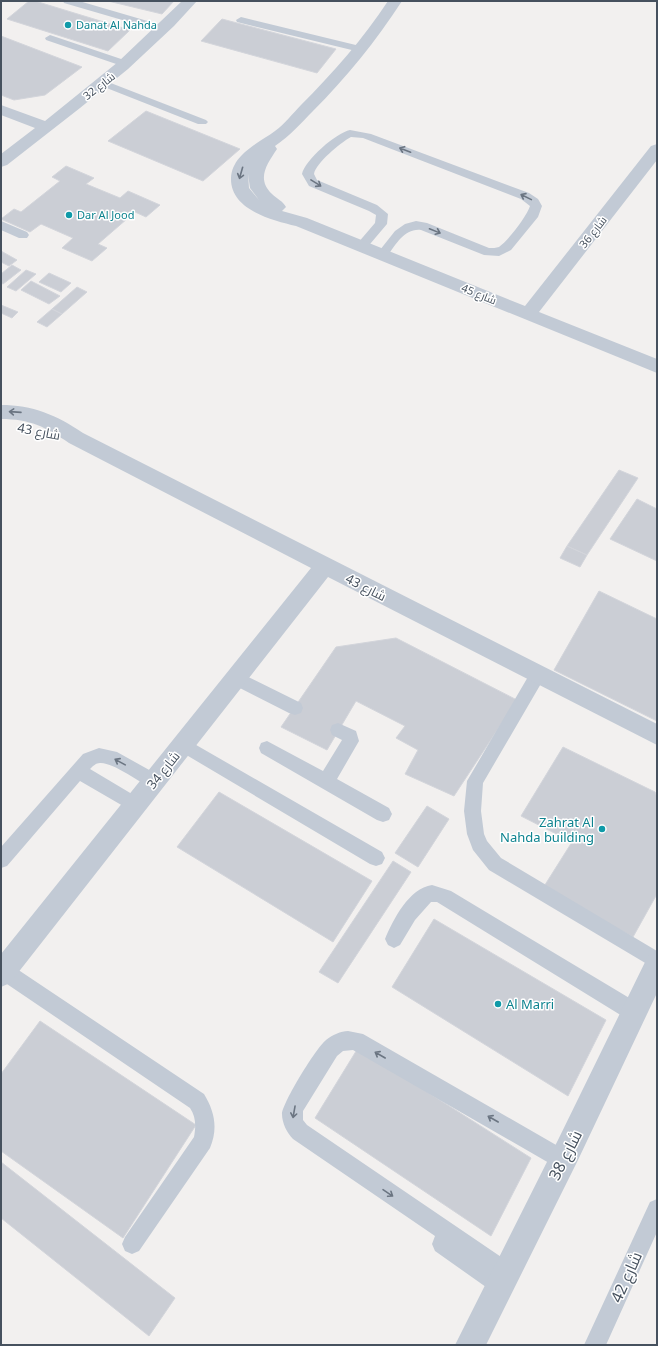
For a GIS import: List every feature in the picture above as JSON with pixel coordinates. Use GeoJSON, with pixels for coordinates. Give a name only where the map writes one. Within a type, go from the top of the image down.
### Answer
{"type":"FeatureCollection","features":[{"type":"Feature","properties":{"kind":"street","name":"شارع 32"},"geometry":{"type":"LineString","coordinates":[[1,162],[126,64],[164,29],[190,1]]}},
{"type":"Feature","properties":{"kind":"street","name":"شارع 45"},"geometry":{"type":"LineString","coordinates":[[395,1],[376,29],[327,88],[278,137],[260,148],[245,162],[239,177],[240,186],[244,194],[251,202],[261,209],[301,222],[657,366]]}},
{"type":"Feature","properties":{"kind":"street"},"geometry":{"type":"LineString","coordinates":[[1,110],[46,127]]}},
{"type":"Feature","properties":{"kind":"street","name":"شارع 36"},"geometry":{"type":"LineString","coordinates":[[528,314],[657,150]]}},
{"type":"Feature","properties":{"kind":"street","name":"شارع 43"},"geometry":{"type":"LineString","coordinates":[[1,412],[24,413],[46,419],[76,438],[657,735]]}},
{"type":"Feature","properties":{"kind":"street","name":"شارع 43"},"geometry":{"type":"LineString","coordinates":[[1,426],[29,426],[76,438]]}},
{"type":"Feature","properties":{"kind":"street","name":"شارع 34"},"geometry":{"type":"LineString","coordinates":[[2,972],[325,566]]}},
{"type":"Feature","properties":{"kind":"street","name":"شارع 38"},"geometry":{"type":"LineString","coordinates":[[470,1345],[566,1155],[634,1012],[655,974]]}},
{"type":"Feature","properties":{"kind":"lane"},"geometry":{"type":"LineString","coordinates":[[68,1],[164,29]]}},
{"type":"Feature","properties":{"kind":"lane"},"geometry":{"type":"LineString","coordinates":[[241,20],[360,49]]}},
{"type":"Feature","properties":{"kind":"lane"},"geometry":{"type":"LineString","coordinates":[[50,38],[126,64]]}},
{"type":"Feature","properties":{"kind":"lane"},"geometry":{"type":"LineString","coordinates":[[103,83],[202,122]]}},
{"type":"Feature","properties":{"kind":"lane"},"geometry":{"type":"LineString","coordinates":[[354,133],[367,136],[526,196],[534,202],[536,206],[534,214],[508,248],[499,252],[488,252],[424,226],[407,226],[383,216],[373,208],[313,183],[309,177],[309,172],[312,166],[342,137],[354,133]]}},
{"type":"Feature","properties":{"kind":"lane"},"geometry":{"type":"LineString","coordinates":[[361,247],[381,224],[383,216]]}},
{"type":"Feature","properties":{"kind":"lane"},"geometry":{"type":"LineString","coordinates":[[1,224],[23,235]]}},
{"type":"Feature","properties":{"kind":"lane"},"geometry":{"type":"LineString","coordinates":[[382,255],[401,231],[407,226]]}},
{"type":"Feature","properties":{"kind":"lane"},"geometry":{"type":"LineString","coordinates":[[538,675],[475,781],[472,801],[473,821],[478,842],[495,864],[655,974]]}},
{"type":"Feature","properties":{"kind":"lane"},"geometry":{"type":"LineString","coordinates":[[236,678],[295,708]]}},
{"type":"Feature","properties":{"kind":"lane"},"geometry":{"type":"LineString","coordinates":[[326,781],[351,741],[350,736],[338,730]]}},
{"type":"Feature","properties":{"kind":"lane"},"geometry":{"type":"LineString","coordinates":[[184,745],[376,858]]}},
{"type":"Feature","properties":{"kind":"lane"},"geometry":{"type":"LineString","coordinates":[[267,748],[383,814]]}},
{"type":"Feature","properties":{"kind":"lane"},"geometry":{"type":"LineString","coordinates":[[1,860],[78,771],[94,756],[105,755],[154,781]]}},
{"type":"Feature","properties":{"kind":"lane"},"geometry":{"type":"LineString","coordinates":[[78,771],[136,805]]}},
{"type":"Feature","properties":{"kind":"lane"},"geometry":{"type":"LineString","coordinates":[[394,939],[422,897],[433,893],[438,894],[634,1012]]}},
{"type":"Feature","properties":{"kind":"lane"},"geometry":{"type":"LineString","coordinates":[[2,972],[197,1101],[202,1109],[205,1117],[206,1129],[204,1141],[198,1152],[132,1244]]}},
{"type":"Feature","properties":{"kind":"lane"},"geometry":{"type":"LineString","coordinates":[[503,1278],[300,1132],[293,1122],[292,1112],[296,1102],[330,1049],[335,1044],[349,1040],[356,1041],[566,1155]]}},
{"type":"Feature","properties":{"kind":"lane"},"geometry":{"type":"LineString","coordinates":[[514,1119],[566,1155]]}},
{"type":"Feature","properties":{"kind":"lane","name":"شارع 42"},"geometry":{"type":"LineString","coordinates":[[595,1345],[657,1209]]}},
{"type":"Feature","properties":{"kind":"lane"},"geometry":{"type":"LineString","coordinates":[[442,1244],[503,1278]]}},
{"type":"Feature","properties":{"kind":"building","name":"Danat Al Nahda"},"geometry":{"type":"Polygon","coordinates":[[[29,1],[35,1],[130,30],[108,51],[7,19],[29,1]]]}},
{"type":"Feature","properties":{"kind":"building"},"geometry":{"type":"Polygon","coordinates":[[[108,1],[174,1],[162,14],[108,1]]]}},
{"type":"Feature","properties":{"kind":"building"},"geometry":{"type":"Polygon","coordinates":[[[222,19],[336,49],[317,73],[201,41],[222,19]]]}},
{"type":"Feature","properties":{"kind":"building"},"geometry":{"type":"Polygon","coordinates":[[[1,36],[82,67],[45,95],[14,100],[1,95],[1,36]]]}},
{"type":"Feature","properties":{"kind":"building"},"geometry":{"type":"Polygon","coordinates":[[[146,111],[240,149],[203,181],[108,141],[146,111]]]}},
{"type":"Feature","properties":{"kind":"building","name":"Dar Al Jood"},"geometry":{"type":"Polygon","coordinates":[[[66,166],[94,178],[86,184],[120,198],[128,191],[160,205],[146,217],[135,212],[98,244],[107,248],[92,261],[62,248],[73,238],[41,224],[30,232],[1,219],[14,209],[21,212],[60,181],[52,177],[66,166]]]}},
{"type":"Feature","properties":{"kind":"building"},"geometry":{"type":"Polygon","coordinates":[[[1,251],[17,260],[9,266],[1,262],[1,251]]]}},
{"type":"Feature","properties":{"kind":"building"},"geometry":{"type":"Polygon","coordinates":[[[12,265],[21,270],[3,284],[1,283],[1,274],[12,265]]]}},
{"type":"Feature","properties":{"kind":"building"},"geometry":{"type":"Polygon","coordinates":[[[26,270],[36,274],[16,291],[7,287],[26,270]]]}},
{"type":"Feature","properties":{"kind":"building"},"geometry":{"type":"Polygon","coordinates":[[[49,273],[71,283],[61,292],[39,282],[49,273]]]}},
{"type":"Feature","properties":{"kind":"building"},"geometry":{"type":"Polygon","coordinates":[[[31,281],[60,296],[49,304],[21,290],[31,281]]]}},
{"type":"Feature","properties":{"kind":"building"},"geometry":{"type":"Polygon","coordinates":[[[77,287],[87,292],[62,314],[52,309],[77,287]]]}},
{"type":"Feature","properties":{"kind":"building"},"geometry":{"type":"Polygon","coordinates":[[[1,305],[18,312],[12,318],[1,313],[1,305]]]}},
{"type":"Feature","properties":{"kind":"building"},"geometry":{"type":"Polygon","coordinates":[[[52,309],[62,314],[47,327],[37,322],[52,309]]]}},
{"type":"Feature","properties":{"kind":"building"},"geometry":{"type":"Polygon","coordinates":[[[619,470],[638,478],[587,555],[567,546],[619,470]]]}},
{"type":"Feature","properties":{"kind":"building"},"geometry":{"type":"Polygon","coordinates":[[[637,499],[657,509],[657,561],[610,539],[637,499]]]}},
{"type":"Feature","properties":{"kind":"building"},"geometry":{"type":"Polygon","coordinates":[[[567,546],[587,555],[580,567],[560,558],[567,546]]]}},
{"type":"Feature","properties":{"kind":"building"},"geometry":{"type":"Polygon","coordinates":[[[599,591],[657,619],[657,721],[554,670],[599,591]]]}},
{"type":"Feature","properties":{"kind":"building"},"geometry":{"type":"Polygon","coordinates":[[[396,638],[517,700],[454,796],[405,774],[418,750],[396,738],[405,726],[356,701],[327,750],[281,727],[336,647],[396,638]]]}},
{"type":"Feature","properties":{"kind":"building","name":"Zahrat Al Nahda building"},"geometry":{"type":"Polygon","coordinates":[[[563,747],[655,792],[657,797],[657,894],[633,937],[543,888],[572,842],[521,816],[563,747]]]}},
{"type":"Feature","properties":{"kind":"building"},"geometry":{"type":"Polygon","coordinates":[[[219,792],[372,881],[333,942],[177,847],[219,792]]]}},
{"type":"Feature","properties":{"kind":"building"},"geometry":{"type":"Polygon","coordinates":[[[427,806],[449,819],[418,867],[395,853],[427,806]]]}},
{"type":"Feature","properties":{"kind":"building"},"geometry":{"type":"Polygon","coordinates":[[[393,861],[411,872],[338,983],[319,972],[393,861]]]}},
{"type":"Feature","properties":{"kind":"building","name":"Al Marri"},"geometry":{"type":"Polygon","coordinates":[[[434,919],[606,1020],[568,1096],[392,987],[434,919]]]}},
{"type":"Feature","properties":{"kind":"building"},"geometry":{"type":"Polygon","coordinates":[[[40,1021],[196,1125],[123,1238],[1,1151],[1,1074],[40,1021]]]}},
{"type":"Feature","properties":{"kind":"building"},"geometry":{"type":"Polygon","coordinates":[[[358,1048],[531,1158],[491,1236],[315,1118],[358,1048]]]}},
{"type":"Feature","properties":{"kind":"building"},"geometry":{"type":"Polygon","coordinates":[[[1,1162],[175,1298],[149,1336],[1,1218],[1,1162]]]}},
{"type":"Feature","properties":{"kind":"place","name":"Danat Al Nahda"},"geometry":{"type":"Point","coordinates":[68,25]}},
{"type":"Feature","properties":{"kind":"place","name":"Dar Al Jood"},"geometry":{"type":"Point","coordinates":[69,215]}},
{"type":"Feature","properties":{"kind":"place","name":"Zahrat Al Nahda building"},"geometry":{"type":"Point","coordinates":[602,829]}},
{"type":"Feature","properties":{"kind":"place","name":"Al Marri"},"geometry":{"type":"Point","coordinates":[498,1004]}}]}
